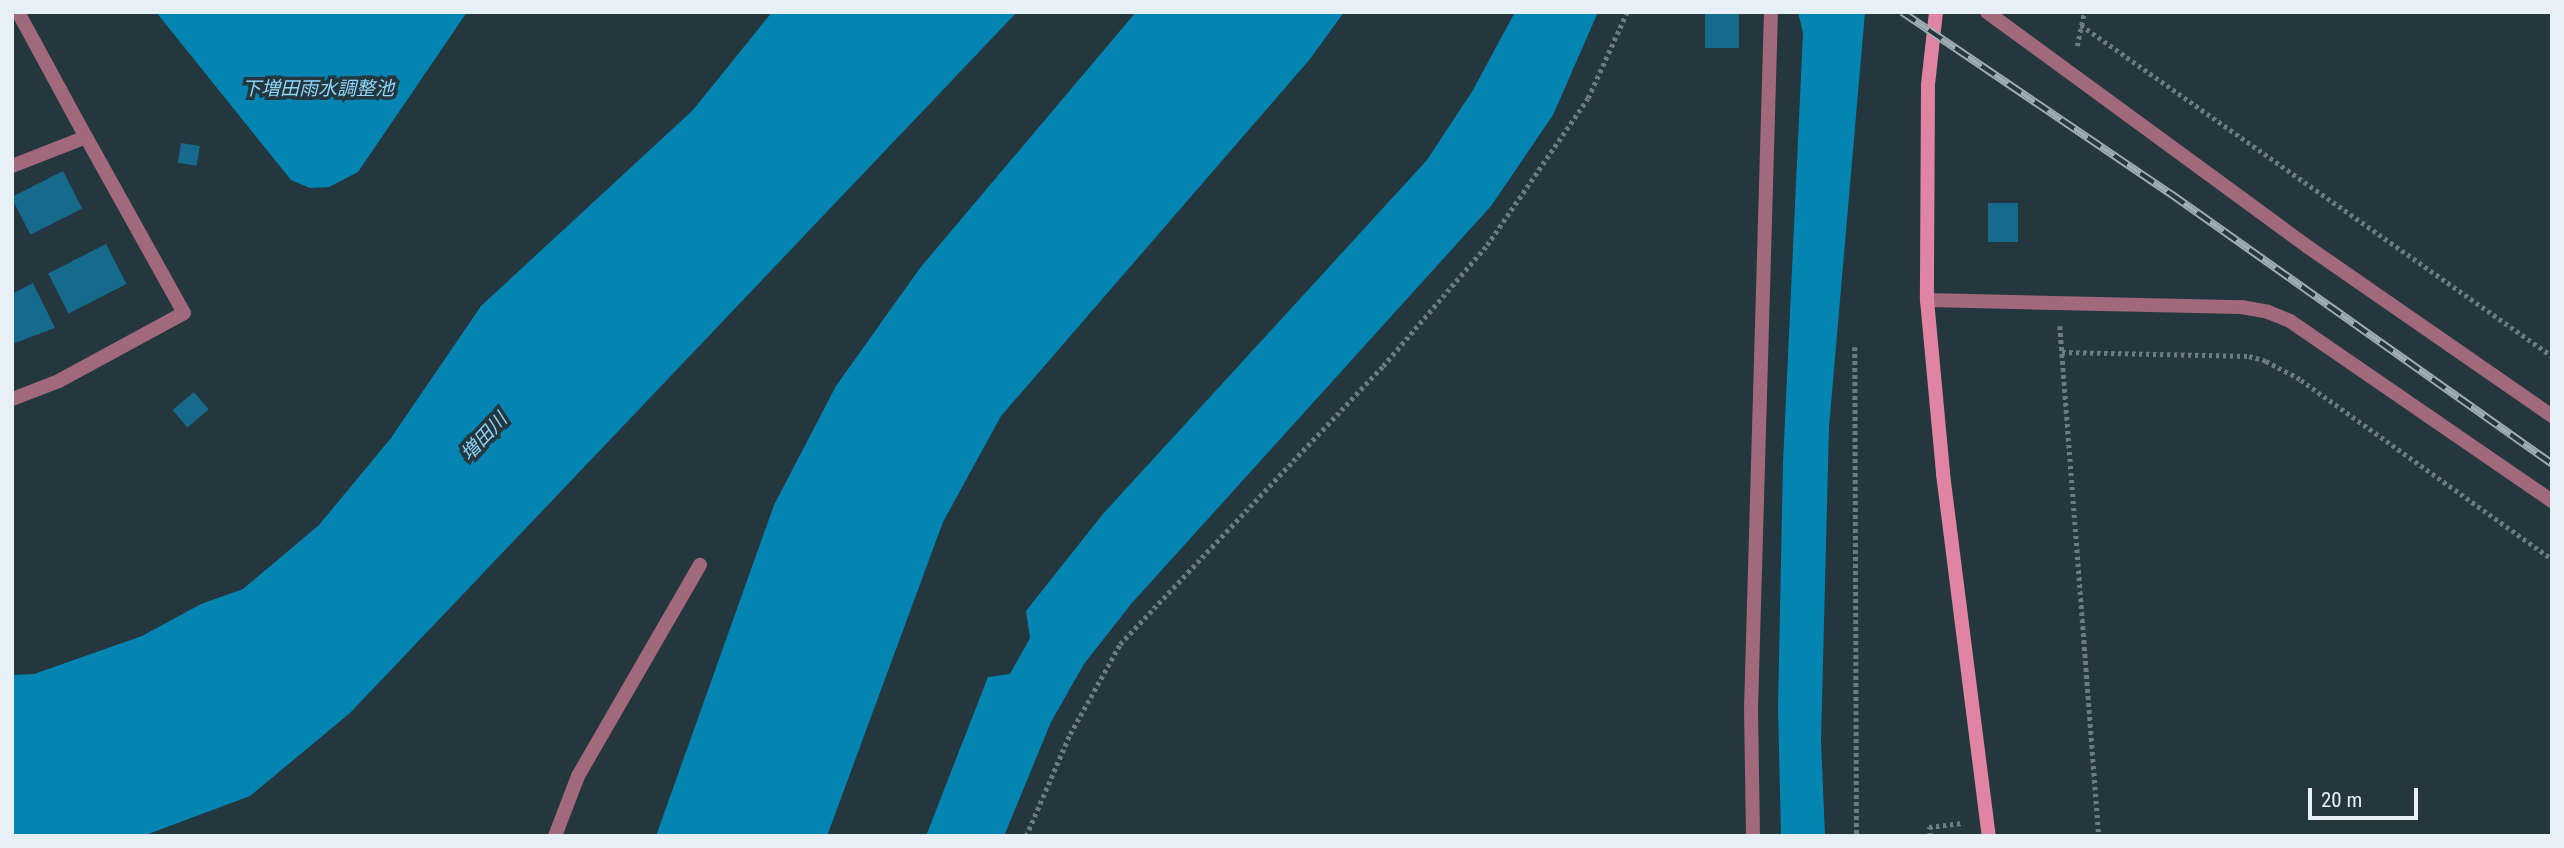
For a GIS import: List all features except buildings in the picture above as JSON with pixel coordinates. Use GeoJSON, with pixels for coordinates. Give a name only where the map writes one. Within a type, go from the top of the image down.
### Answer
{"type":"FeatureCollection","features":[{"type":"Feature","properties":{"kind":"street"},"geometry":{"type":"LineString","coordinates":[[12,399],[60,381],[184,313],[18,12]]}},
{"type":"Feature","properties":{"kind":"street"},"geometry":{"type":"LineString","coordinates":[[1753,836],[1751,709],[1771,12]]}},
{"type":"Feature","properties":{"kind":"street"},"geometry":{"type":"LineString","coordinates":[[1936,12],[1928,85],[1927,300],[1943,474],[1989,836]]}},
{"type":"Feature","properties":{"kind":"street"},"geometry":{"type":"LineString","coordinates":[[1987,12],[2308,247],[2552,416]]}},
{"type":"Feature","properties":{"kind":"street"},"geometry":{"type":"LineString","coordinates":[[12,166],[86,137]]}},
{"type":"Feature","properties":{"kind":"street"},"geometry":{"type":"LineString","coordinates":[[1927,300],[2241,307],[2268,312],[2290,321],[2552,501]]}},
{"type":"Feature","properties":{"kind":"street"},"geometry":{"type":"LineString","coordinates":[[555,836],[578,776],[700,565]]}},
{"type":"Feature","properties":{"kind":"path"},"geometry":{"type":"LineString","coordinates":[[1026,836],[1070,734],[1120,644],[1383,366],[1488,245],[1588,98],[1627,12]]}},
{"type":"Feature","properties":{"kind":"path"},"geometry":{"type":"LineString","coordinates":[[2081,25],[2552,356]]}},
{"type":"Feature","properties":{"kind":"path"},"geometry":{"type":"LineString","coordinates":[[2058,301],[2099,836]]}},
{"type":"Feature","properties":{"kind":"path"},"geometry":{"type":"LineString","coordinates":[[1855,347],[1857,836]]}},
{"type":"Feature","properties":{"kind":"path"},"geometry":{"type":"LineString","coordinates":[[2062,352],[2249,356],[2266,361],[2301,380],[2552,559]]}},
{"type":"Feature","properties":{"kind":"path"},"geometry":{"type":"LineString","coordinates":[[1930,836],[1929,827],[1987,819]]}},
{"type":"Feature","properties":{"kind":"water","name":"下増田雨水調整池"},"geometry":{"type":"Polygon","coordinates":[[[156,12],[467,12],[358,172],[329,187],[310,188],[291,180],[156,12]]]}},
{"type":"Feature","properties":{"kind":"water","name":"増田川"},"geometry":{"type":"Polygon","coordinates":[[[772,12],[1017,12],[350,713],[250,796],[143,836],[12,836],[12,675],[34,674],[142,636],[201,604],[243,589],[319,525],[391,438],[481,306],[693,110],[772,12]]]}},
{"type":"Feature","properties":{"kind":"water"},"geometry":{"type":"Polygon","coordinates":[[[1136,12],[1344,12],[1310,59],[1001,416],[943,522],[827,836],[656,836],[774,505],[836,386],[920,268],[1136,12]]]}},
{"type":"Feature","properties":{"kind":"water"},"geometry":{"type":"Polygon","coordinates":[[[1515,12],[1598,12],[1553,115],[1491,206],[1131,604],[1084,664],[1051,722],[1004,836],[926,836],[988,677],[1010,674],[1030,638],[1026,611],[1102,515],[1427,160],[1473,90],[1515,12]]]}},
{"type":"Feature","properties":{"kind":"water"},"geometry":{"type":"Polygon","coordinates":[[[1798,12],[1865,12],[1829,427],[1821,741],[1825,836],[1781,836],[1778,708],[1783,463],[1803,33],[1798,12]]]}},
{"type":"Feature","properties":{"kind":"railway"},"geometry":{"type":"LineString","coordinates":[[1902,12],[2171,194],[2552,464]]}}]}
